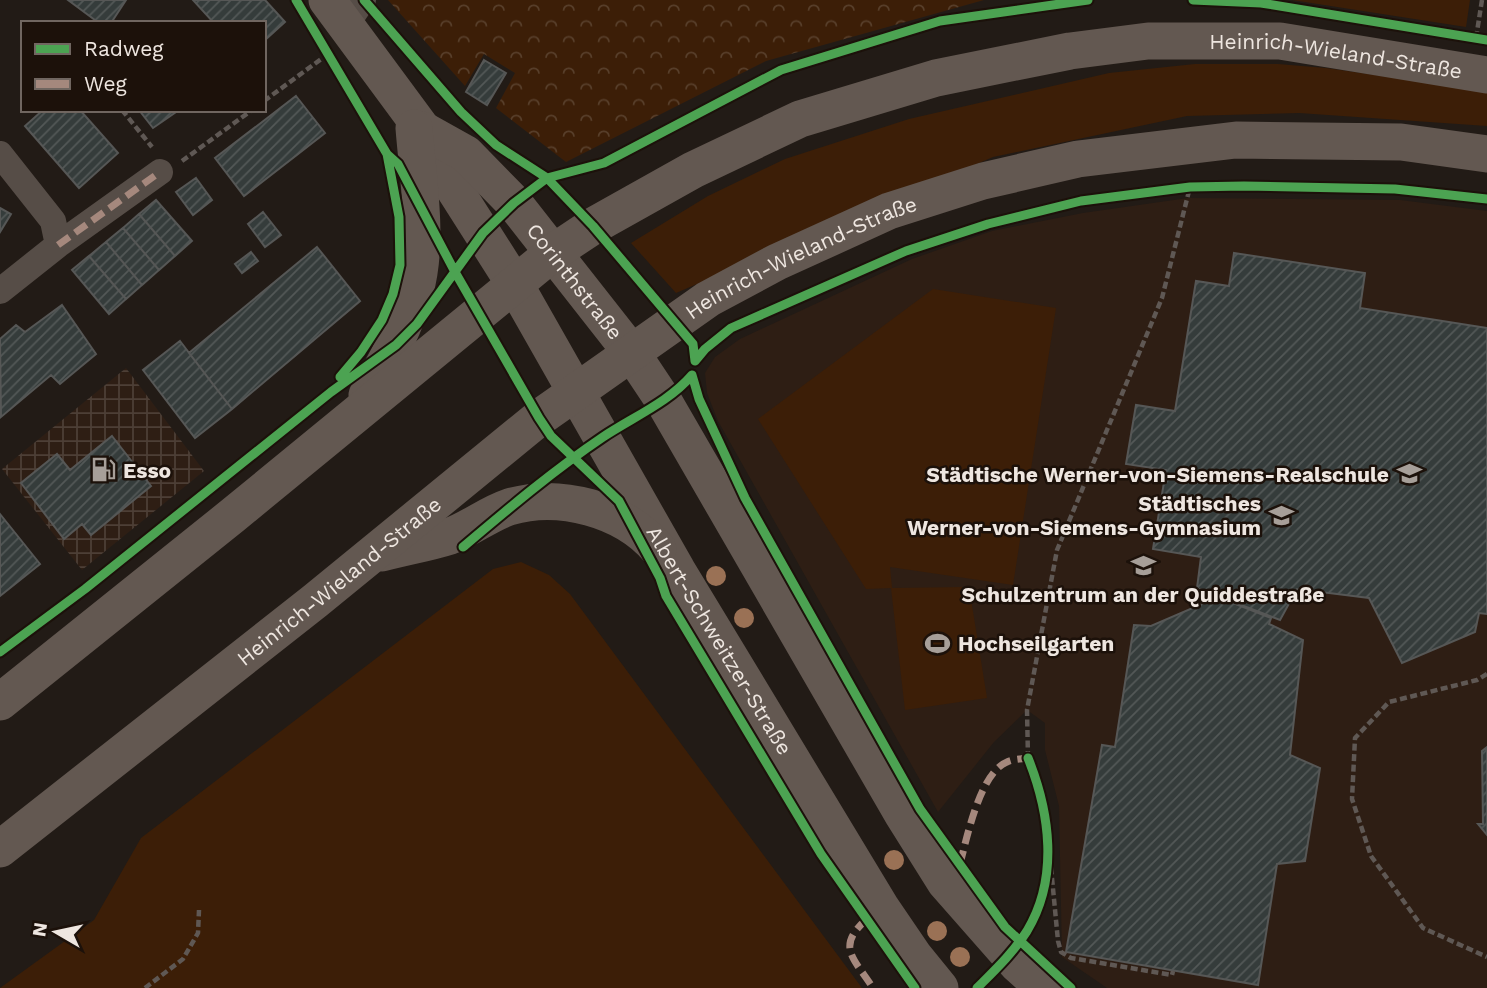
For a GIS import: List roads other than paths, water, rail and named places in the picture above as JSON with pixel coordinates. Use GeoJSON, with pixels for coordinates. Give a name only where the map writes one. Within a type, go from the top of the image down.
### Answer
{"type":"FeatureCollection","features":[{"type":"Feature","properties":{"kind":"main road","name":"Corinthstraße"},"geometry":{"type":"LineString","coordinates":[[341,20],[418,124],[446,176],[514,283]]}},
{"type":"Feature","properties":{"kind":"main road","name":"Heinrich-Wieland-Straße"},"geometry":{"type":"LineString","coordinates":[[0,702],[554,252],[593,226],[693,170],[800,119],[936,78],[1070,51],[1148,41],[1280,41],[1487,75]]}},
{"type":"Feature","properties":{"kind":"main road","name":"Corinthstraße"},"geometry":{"type":"LineString","coordinates":[[418,124],[466,154],[514,203],[631,352]]}},
{"type":"Feature","properties":{"kind":"main road"},"geometry":{"type":"LineString","coordinates":[[356,415],[396,345],[416,289],[421,237],[418,124]]}},
{"type":"Feature","properties":{"kind":"main road","name":"Heinrich-Wieland-Straße"},"geometry":{"type":"LineString","coordinates":[[0,849],[370,556],[530,425],[708,299],[777,262],[889,211],[983,181],[1078,159],[1236,140],[1401,142],[1487,154]]}},
{"type":"Feature","properties":{"kind":"main road","name":"Albert-Schweitzer-Straße"},"geometry":{"type":"LineString","coordinates":[[514,283],[677,570],[882,909],[940,988]]}},
{"type":"Feature","properties":{"kind":"main road"},"geometry":{"type":"LineString","coordinates":[[631,352],[663,400],[903,815],[945,882],[1018,965],[1044,988]]}},
{"type":"Feature","properties":{"kind":"main road"},"geometry":{"type":"LineString","coordinates":[[370,556],[451,536],[509,507],[552,502],[586,506],[635,528],[654,544],[677,570]]}},
{"type":"Feature","properties":{"kind":"street"},"geometry":{"type":"LineString","coordinates":[[0,154],[53,221],[58,245]]}},
{"type":"Feature","properties":{"kind":"street"},"geometry":{"type":"LineString","coordinates":[[0,291],[58,245],[160,172]]}},
{"type":"Feature","properties":{"kind":"place","name":"Esso"},"geometry":{"type":"Point","coordinates":[103,470]}},
{"type":"Feature","properties":{"kind":"place","name":"Städtische Werner-von-Siemens-Realschule"},"geometry":{"type":"Point","coordinates":[1409,474]}},
{"type":"Feature","properties":{"kind":"place","name":"Städtisches Werner-von-Siemens-Gymnasium"},"geometry":{"type":"Point","coordinates":[1281,515]}},
{"type":"Feature","properties":{"kind":"place","name":"Schulzentrum an der Quiddestraße"},"geometry":{"type":"Point","coordinates":[1143,565]}},
{"type":"Feature","properties":{"kind":"place","name":"Hochseilgarten"},"geometry":{"type":"Point","coordinates":[938,643]}}]}
